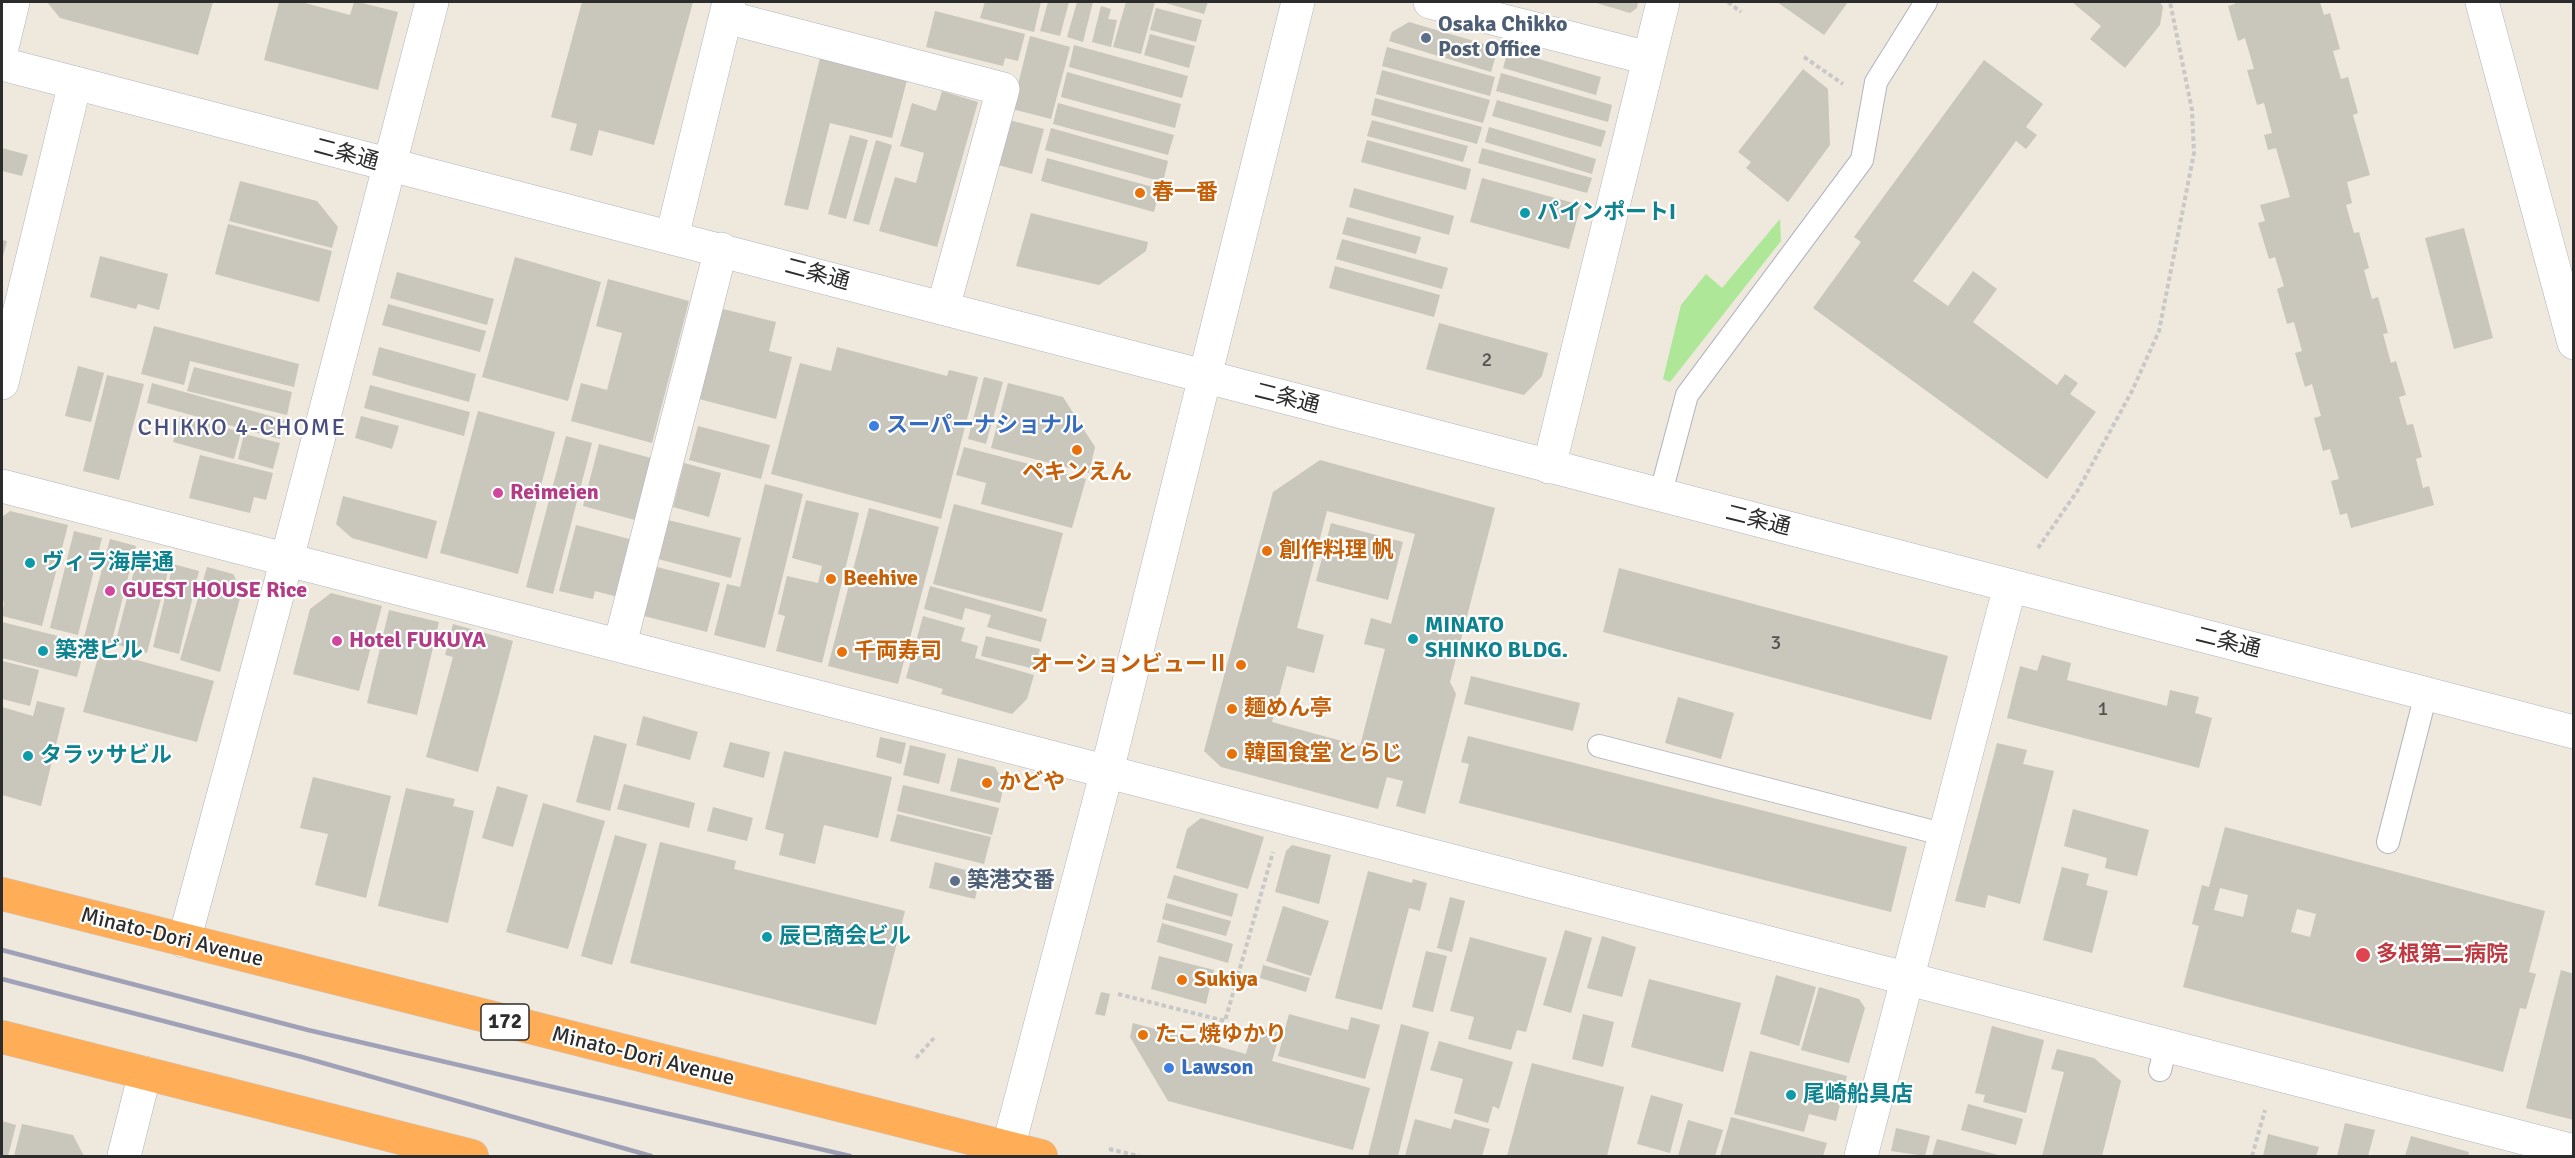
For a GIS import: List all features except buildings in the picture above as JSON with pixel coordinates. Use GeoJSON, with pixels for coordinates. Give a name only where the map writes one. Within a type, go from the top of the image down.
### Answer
{"type":"FeatureCollection","features":[{"type":"Feature","properties":{"kind":"highway","name":"Minato-Dori Avenue"},"geometry":{"type":"LineString","coordinates":[[2,894],[1007,1152],[1041,1156]]}},
{"type":"Feature","properties":{"kind":"highway"},"geometry":{"type":"LineString","coordinates":[[2,1037],[472,1156]]}},
{"type":"Feature","properties":{"kind":"street"},"geometry":{"type":"LineString","coordinates":[[2,48],[13,2]]}},
{"type":"Feature","properties":{"kind":"street"},"geometry":{"type":"LineString","coordinates":[[184,941],[287,559],[432,2]]}},
{"type":"Feature","properties":{"kind":"street"},"geometry":{"type":"LineString","coordinates":[[1007,1152],[1107,771],[1298,2]]}},
{"type":"Feature","properties":{"kind":"street"},"geometry":{"type":"LineString","coordinates":[[1430,2],[1648,58]]}},
{"type":"Feature","properties":{"kind":"street"},"geometry":{"type":"LineString","coordinates":[[1550,467],[1648,58],[1664,2]]}},
{"type":"Feature","properties":{"kind":"street"},"geometry":{"type":"LineString","coordinates":[[2482,2],[2574,343]]}},
{"type":"Feature","properties":{"kind":"street"},"geometry":{"type":"LineString","coordinates":[[672,237],[727,9],[1003,89],[943,308]]}},
{"type":"Feature","properties":{"kind":"street","name":"二条通"},"geometry":{"type":"LineString","coordinates":[[2,64],[2574,732]]}},
{"type":"Feature","properties":{"kind":"street"},"geometry":{"type":"LineString","coordinates":[[2,383],[75,83]]}},
{"type":"Feature","properties":{"kind":"street"},"geometry":{"type":"LineString","coordinates":[[620,644],[720,249]]}},
{"type":"Feature","properties":{"kind":"street"},"geometry":{"type":"LineString","coordinates":[[2,486],[620,644],[1908,980],[2163,1058],[2275,1074],[2574,1151]]}},
{"type":"Feature","properties":{"kind":"street"},"geometry":{"type":"LineString","coordinates":[[1861,1156],[2010,586]]}},
{"type":"Feature","properties":{"kind":"street"},"geometry":{"type":"LineString","coordinates":[[124,1156],[145,1073]]}},
{"type":"Feature","properties":{"kind":"lane"},"geometry":{"type":"LineString","coordinates":[[1660,496],[1687,394],[1862,160],[1876,82],[1926,2]]}},
{"type":"Feature","properties":{"kind":"lane"},"geometry":{"type":"LineString","coordinates":[[2388,842],[2426,694]]}},
{"type":"Feature","properties":{"kind":"lane"},"geometry":{"type":"LineString","coordinates":[[1599,746],[1946,835]]}},
{"type":"Feature","properties":{"kind":"path"},"geometry":{"type":"LineString","coordinates":[[1728,2],[1741,12]]}},
{"type":"Feature","properties":{"kind":"path"},"geometry":{"type":"LineString","coordinates":[[2038,548],[2078,490],[2132,391],[2158,331],[2194,153],[2192,110],[2170,2]]}},
{"type":"Feature","properties":{"kind":"path"},"geometry":{"type":"LineString","coordinates":[[1804,57],[1872,105]]}},
{"type":"Feature","properties":{"kind":"path"},"geometry":{"type":"LineString","coordinates":[[1118,994],[1225,1021],[1283,817]]}},
{"type":"Feature","properties":{"kind":"path"},"geometry":{"type":"LineString","coordinates":[[916,1058],[934,1038]]}},
{"type":"Feature","properties":{"kind":"path"},"geometry":{"type":"LineString","coordinates":[[2252,1156],[2275,1074]]}},
{"type":"Feature","properties":{"kind":"path"},"geometry":{"type":"LineString","coordinates":[[1109,1149],[1140,1156]]}},
{"type":"Feature","properties":{"kind":"green space"},"geometry":{"type":"Polygon","coordinates":[[[1780,219],[1781,241],[1670,382],[1663,379],[1681,305],[1706,274],[1722,288],[1780,219]]]}},
{"type":"Feature","properties":{"kind":"railway"},"geometry":{"type":"LineString","coordinates":[[2,950],[308,1030],[850,1156]]}},
{"type":"Feature","properties":{"kind":"railway"},"geometry":{"type":"LineString","coordinates":[[2,979],[302,1057],[651,1156]]}},
{"type":"Feature","properties":{"kind":"place","name":"Osaka Chikko Post Office"},"geometry":{"type":"Point","coordinates":[1426,38]}},
{"type":"Feature","properties":{"kind":"place","name":"春一番"},"geometry":{"type":"Point","coordinates":[1140,193]}},
{"type":"Feature","properties":{"kind":"place","name":"パインポートI"},"geometry":{"type":"Point","coordinates":[1525,213]}},
{"type":"Feature","properties":{"kind":"place","name":"スーパーナショナル"},"geometry":{"type":"Point","coordinates":[874,426]}},
{"type":"Feature","properties":{"kind":"place","name":"ペキンえん"},"geometry":{"type":"Point","coordinates":[1077,450]}},
{"type":"Feature","properties":{"kind":"place","name":"Reimeien"},"geometry":{"type":"Point","coordinates":[498,493]}},
{"type":"Feature","properties":{"kind":"place","name":"創作料理 帆"},"geometry":{"type":"Point","coordinates":[1267,551]}},
{"type":"Feature","properties":{"kind":"place","name":"ヴィラ海岸通"},"geometry":{"type":"Point","coordinates":[30,563]}},
{"type":"Feature","properties":{"kind":"place","name":"Beehive"},"geometry":{"type":"Point","coordinates":[831,579]}},
{"type":"Feature","properties":{"kind":"place","name":"GUEST HOUSE Rice"},"geometry":{"type":"Point","coordinates":[110,591]}},
{"type":"Feature","properties":{"kind":"place","name":"MINATO SHINKO BLDG."},"geometry":{"type":"Point","coordinates":[1413,639]}},
{"type":"Feature","properties":{"kind":"place","name":"Hotel FUKUYA"},"geometry":{"type":"Point","coordinates":[337,641]}},
{"type":"Feature","properties":{"kind":"place","name":"築港ビル"},"geometry":{"type":"Point","coordinates":[43,651]}},
{"type":"Feature","properties":{"kind":"place","name":"千両寿司"},"geometry":{"type":"Point","coordinates":[842,652]}},
{"type":"Feature","properties":{"kind":"place","name":"オーションビューⅡ"},"geometry":{"type":"Point","coordinates":[1241,665]}},
{"type":"Feature","properties":{"kind":"place","name":"麺めん亭"},"geometry":{"type":"Point","coordinates":[1232,709]}},
{"type":"Feature","properties":{"kind":"place","name":"韓国食堂 とらじ"},"geometry":{"type":"Point","coordinates":[1232,754]}},
{"type":"Feature","properties":{"kind":"place","name":"タラッサビル"},"geometry":{"type":"Point","coordinates":[28,756]}},
{"type":"Feature","properties":{"kind":"place","name":"かどや"},"geometry":{"type":"Point","coordinates":[987,783]}},
{"type":"Feature","properties":{"kind":"place","name":"築港交番"},"geometry":{"type":"Point","coordinates":[955,881]}},
{"type":"Feature","properties":{"kind":"place","name":"辰巳商会ビル"},"geometry":{"type":"Point","coordinates":[767,937]}},
{"type":"Feature","properties":{"kind":"place","name":"多根第二病院"},"geometry":{"type":"Point","coordinates":[2363,955]}},
{"type":"Feature","properties":{"kind":"place","name":"Sukiya"},"geometry":{"type":"Point","coordinates":[1182,980]}},
{"type":"Feature","properties":{"kind":"place","name":"たこ焼ゆかり"},"geometry":{"type":"Point","coordinates":[1143,1035]}},
{"type":"Feature","properties":{"kind":"place","name":"Lawson"},"geometry":{"type":"Point","coordinates":[1169,1068]}},
{"type":"Feature","properties":{"kind":"place","name":"尾崎船具店"},"geometry":{"type":"Point","coordinates":[1791,1095]}},
{"type":"Feature","properties":{"kind":"district","name":"CHIKKO 4-CHOME"},"geometry":{"type":"Point","coordinates":[242,429]}}]}
